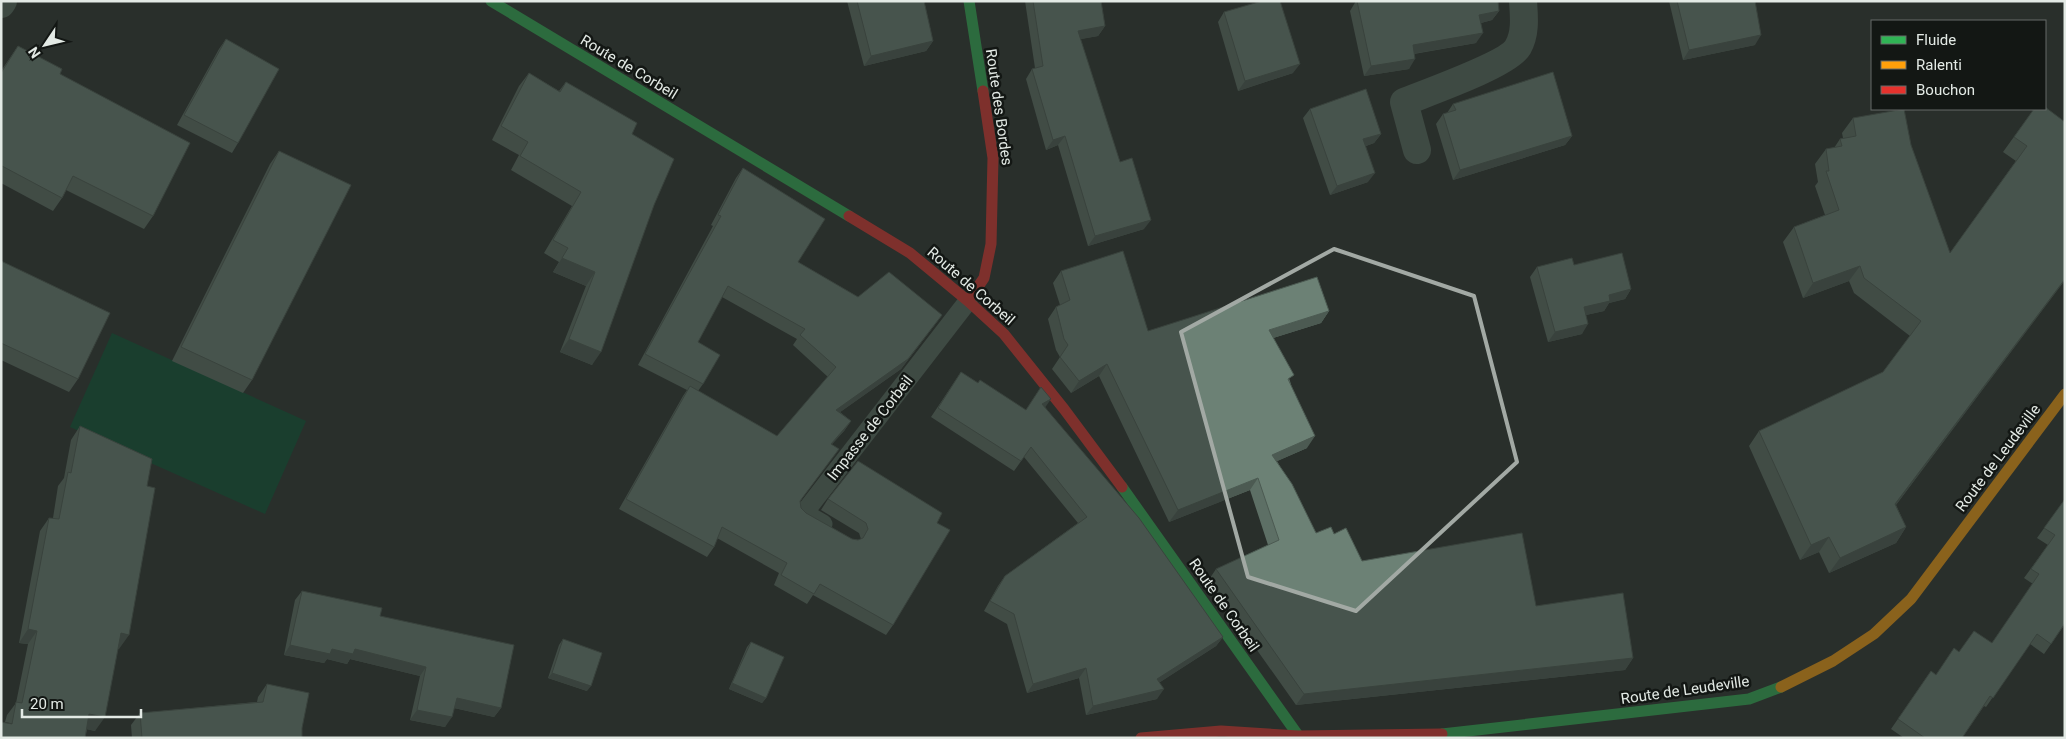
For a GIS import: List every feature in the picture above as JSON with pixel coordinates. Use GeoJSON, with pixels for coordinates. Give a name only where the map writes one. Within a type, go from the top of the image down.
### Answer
{"type":"FeatureCollection","features":[{"type":"Feature","properties":{"kind":"street","name":"Route de Corbeil"},"geometry":{"type":"LineString","coordinates":[[490,1],[910,253],[968,301],[1004,334],[1064,409],[1137,507],[1299,737]]}},
{"type":"Feature","properties":{"kind":"street","name":"Route des Bordes"},"geometry":{"type":"LineString","coordinates":[[968,301],[984,278],[991,244],[993,158],[969,1]]}},
{"type":"Feature","properties":{"kind":"street"},"geometry":{"type":"LineString","coordinates":[[1417,150],[1404,102],[1504,60],[1518,48],[1524,27],[1523,1]]}},
{"type":"Feature","properties":{"kind":"street","name":"Route de Leudeville"},"geometry":{"type":"LineString","coordinates":[[1141,738],[1221,731],[1299,737],[1436,735],[1750,699],[1791,683],[1833,661],[1874,634],[1911,600],[2065,394]]}},
{"type":"Feature","properties":{"kind":"lane","name":"Impasse de Corbeil"},"geometry":{"type":"LineString","coordinates":[[835,531],[804,513],[968,301]]}},
{"type":"Feature","properties":{"kind":"highlighted area"},"geometry":{"type":"Polygon","coordinates":[[[1334,249],[1474,296],[1517,462],[1356,611],[1248,577],[1181,332],[1334,249]]]}},
{"type":"Feature","properties":{"kind":"green space"},"geometry":{"type":"Polygon","coordinates":[[[112,333],[306,421],[265,514],[70,427],[112,333]]]}},
{"type":"Feature","properties":{"kind":"building"},"geometry":{"type":"Polygon","coordinates":[[[857,1],[924,1],[933,41],[871,56],[857,1]]]}},
{"type":"Feature","properties":{"kind":"building"},"geometry":{"type":"Polygon","coordinates":[[[1033,1],[1101,1],[1105,26],[1078,31],[1120,162],[1132,158],[1151,220],[1095,236],[1065,136],[1053,140],[1032,69],[1043,66],[1033,1]]]}},
{"type":"Feature","properties":{"kind":"building"},"geometry":{"type":"Polygon","coordinates":[[[1262,1],[1280,1],[1300,64],[1245,81],[1224,12],[1262,1]]]}},
{"type":"Feature","properties":{"kind":"building"},"geometry":{"type":"Polygon","coordinates":[[[1357,1],[1498,1],[1499,11],[1479,15],[1483,33],[1413,45],[1415,59],[1371,66],[1357,1]]]}},
{"type":"Feature","properties":{"kind":"building"},"geometry":{"type":"Polygon","coordinates":[[[1677,1],[1755,1],[1761,35],[1689,50],[1677,1]]]}},
{"type":"Feature","properties":{"kind":"building"},"geometry":{"type":"Polygon","coordinates":[[[226,39],[279,69],[238,143],[184,115],[226,39]]]}},
{"type":"Feature","properties":{"kind":"building"},"geometry":{"type":"Polygon","coordinates":[[[18,46],[62,69],[60,74],[190,143],[153,216],[73,176],[62,198],[2,166],[1,169],[1,73],[18,46]]]}},
{"type":"Feature","properties":{"kind":"building"},"geometry":{"type":"Polygon","coordinates":[[[1553,72],[1572,136],[1460,170],[1443,114],[1456,110],[1453,104],[1553,72]]]}},
{"type":"Feature","properties":{"kind":"building"},"geometry":{"type":"Polygon","coordinates":[[[529,73],[560,92],[566,82],[637,123],[632,134],[674,159],[654,205],[601,352],[569,339],[595,272],[562,258],[568,248],[553,240],[581,192],[520,156],[528,142],[501,126],[529,73]]]}},
{"type":"Feature","properties":{"kind":"building"},"geometry":{"type":"Polygon","coordinates":[[[1366,89],[1381,134],[1363,139],[1375,173],[1337,186],[1310,109],[1366,89]]]}},
{"type":"Feature","properties":{"kind":"building"},"geometry":{"type":"Polygon","coordinates":[[[2046,108],[2065,122],[2065,279],[1895,504],[1906,527],[1840,558],[1829,537],[1811,545],[1759,431],[1883,372],[1921,321],[1864,278],[1860,266],[1813,283],[1794,227],[1839,210],[1826,171],[1829,171],[1826,149],[1842,146],[1840,139],[1856,136],[1853,118],[1904,110],[1911,145],[1950,253],[2027,146],[2014,137],[2033,110],[2046,110],[2046,108]]]}},
{"type":"Feature","properties":{"kind":"building"},"geometry":{"type":"Polygon","coordinates":[[[279,151],[351,185],[252,380],[181,347],[279,151]]]}},
{"type":"Feature","properties":{"kind":"building"},"geometry":{"type":"Polygon","coordinates":[[[743,168],[825,219],[798,262],[858,297],[889,272],[942,315],[908,359],[836,410],[851,421],[831,444],[839,449],[800,501],[801,508],[806,513],[852,539],[858,540],[863,538],[868,529],[866,523],[828,499],[858,461],[942,513],[937,523],[950,530],[893,625],[820,584],[814,594],[781,575],[787,563],[722,527],[714,547],[626,499],[690,386],[777,436],[836,367],[800,335],[805,329],[728,286],[698,342],[720,355],[703,384],[645,354],[721,216],[718,215],[743,168]]]}},
{"type":"Feature","properties":{"kind":"building"},"geometry":{"type":"Polygon","coordinates":[[[1123,251],[1148,331],[1317,277],[1329,311],[1269,330],[1294,375],[1288,379],[1315,436],[1272,455],[1292,484],[1316,533],[1331,527],[1334,534],[1346,528],[1362,561],[1522,533],[1536,606],[1623,593],[1633,658],[1304,694],[1216,569],[1279,540],[1258,478],[1178,510],[1107,364],[1079,381],[1060,357],[1068,345],[1064,339],[1056,307],[1070,300],[1061,271],[1123,251]]]}},
{"type":"Feature","properties":{"kind":"building"},"geometry":{"type":"Polygon","coordinates":[[[1622,253],[1631,289],[1609,295],[1610,301],[1584,307],[1588,324],[1555,332],[1537,267],[1572,258],[1574,265],[1622,253]]]}},
{"type":"Feature","properties":{"kind":"building"},"geometry":{"type":"Polygon","coordinates":[[[1,261],[110,313],[78,379],[1,343],[1,261]]]}},
{"type":"Feature","properties":{"kind":"building"},"geometry":{"type":"Polygon","coordinates":[[[961,372],[978,383],[980,380],[1026,410],[1041,387],[1051,399],[1042,404],[1139,518],[1223,637],[1157,679],[1164,689],[1093,706],[1086,668],[1033,684],[1014,614],[990,601],[1005,576],[1087,517],[1031,447],[1021,461],[938,408],[961,372]]]}},
{"type":"Feature","properties":{"kind":"building"},"geometry":{"type":"Polygon","coordinates":[[[80,426],[152,459],[147,486],[155,488],[129,635],[121,633],[105,717],[89,714],[85,738],[1,738],[1,722],[12,724],[16,702],[22,703],[37,631],[28,629],[49,518],[59,519],[68,472],[71,473],[80,426]]]}},
{"type":"Feature","properties":{"kind":"building"},"geometry":{"type":"Polygon","coordinates":[[[2065,499],[2065,623],[2051,644],[2037,634],[1993,698],[1990,696],[1962,738],[1925,738],[1898,719],[1931,671],[1936,675],[1954,648],[1959,652],[1974,631],[1992,643],[2039,574],[2031,569],[2055,535],[2044,528],[2065,499]]]}},
{"type":"Feature","properties":{"kind":"building"},"geometry":{"type":"Polygon","coordinates":[[[302,591],[382,608],[380,616],[514,645],[501,708],[457,698],[452,717],[417,710],[426,667],[355,649],[353,654],[332,649],[330,654],[290,645],[302,591]]]}},
{"type":"Feature","properties":{"kind":"building"},"geometry":{"type":"Polygon","coordinates":[[[563,639],[602,653],[591,686],[552,673],[563,639]]]}},
{"type":"Feature","properties":{"kind":"building"},"geometry":{"type":"Polygon","coordinates":[[[751,642],[784,657],[766,698],[732,683],[751,642]]]}},
{"type":"Feature","properties":{"kind":"building"},"geometry":{"type":"Polygon","coordinates":[[[267,684],[309,693],[302,728],[302,738],[142,738],[140,713],[263,702],[267,684]]]}},
{"type":"Feature","properties":{"kind":"traffic: fast"},"geometry":{"type":"LineString","coordinates":[[491,1],[849,216]]}},
{"type":"Feature","properties":{"kind":"traffic: fast"},"geometry":{"type":"LineString","coordinates":[[969,1],[983,91]]}},
{"type":"Feature","properties":{"kind":"traffic: fast"},"geometry":{"type":"LineString","coordinates":[[1122,487],[1300,738]]}},
{"type":"Feature","properties":{"kind":"traffic: fast"},"geometry":{"type":"LineString","coordinates":[[1442,734],[1749,699],[1781,687]]}},
{"type":"Feature","properties":{"kind":"traffic: slow"},"geometry":{"type":"LineString","coordinates":[[1781,687],[1833,661],[1874,634],[1911,599],[2065,394]]}},
{"type":"Feature","properties":{"kind":"traffic: jam"},"geometry":{"type":"LineString","coordinates":[[968,301],[984,278],[991,244],[993,158],[983,91]]}},
{"type":"Feature","properties":{"kind":"traffic: jam"},"geometry":{"type":"LineString","coordinates":[[849,216],[910,253],[1004,334],[1064,409],[1122,487]]}},
{"type":"Feature","properties":{"kind":"traffic: jam"},"geometry":{"type":"LineString","coordinates":[[1141,738],[1221,731],[1298,736],[1442,734]]}}]}
